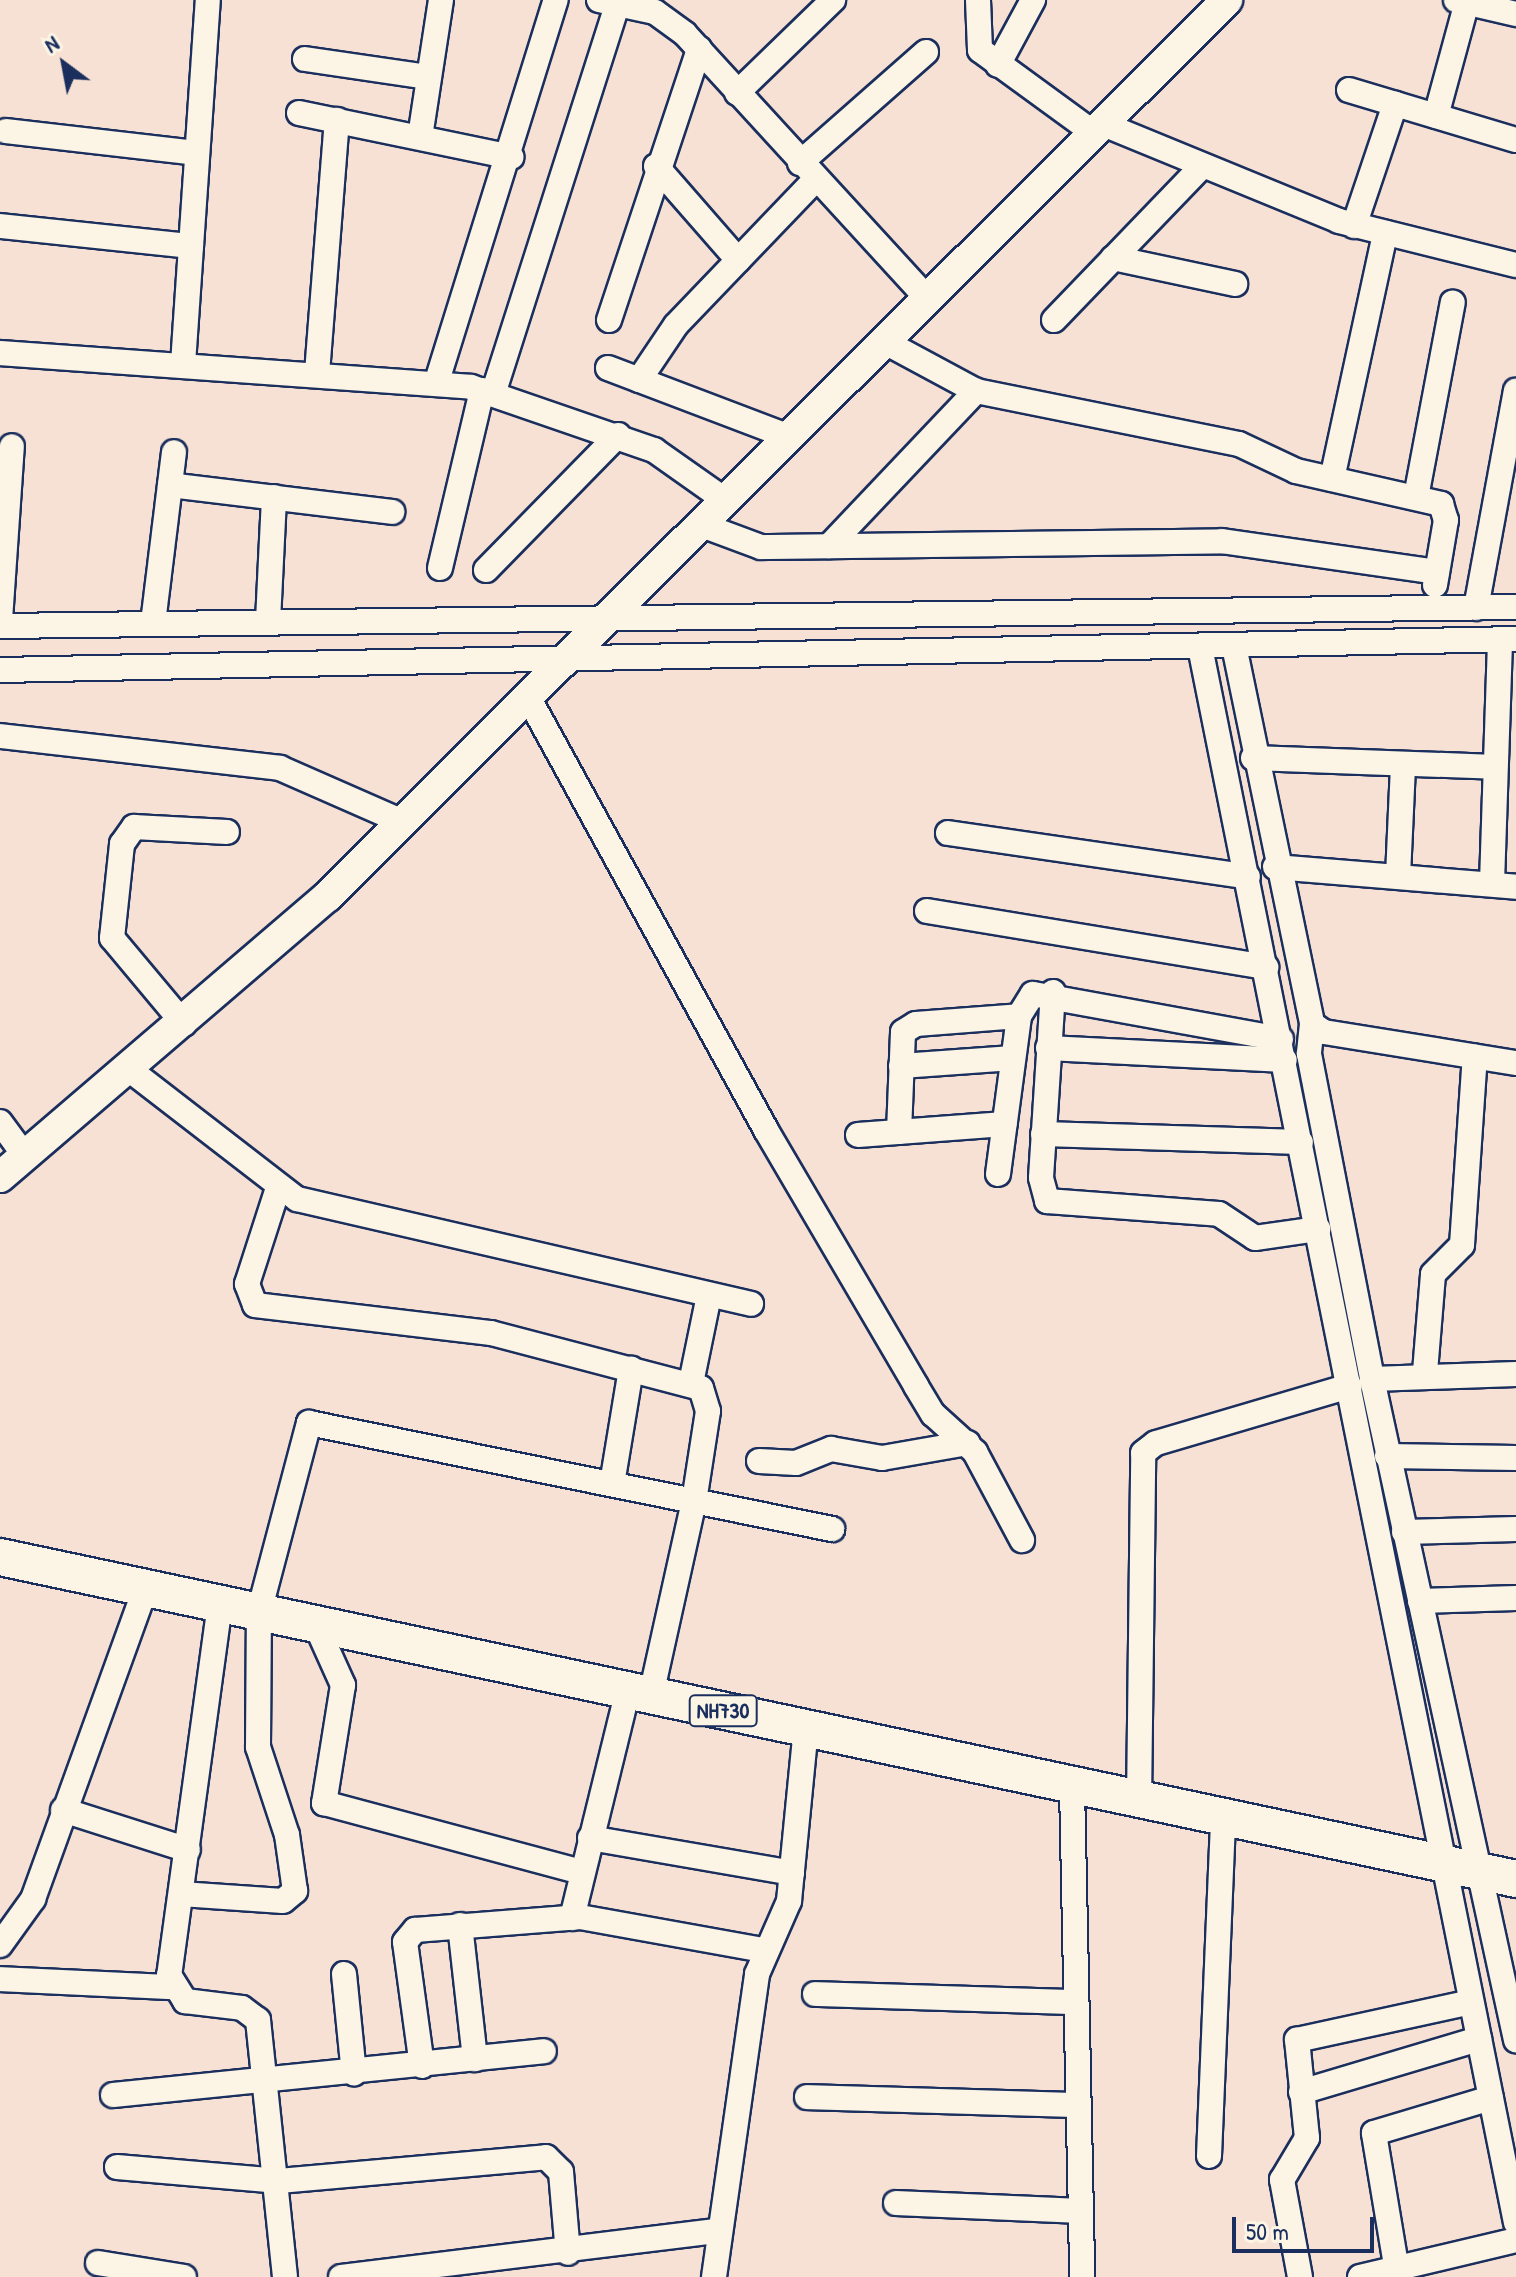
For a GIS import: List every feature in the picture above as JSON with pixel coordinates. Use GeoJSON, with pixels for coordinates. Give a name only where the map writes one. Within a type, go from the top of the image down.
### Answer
{"type":"FeatureCollection","features":[{"type":"Feature","properties":{"kind":"highway","name":"NH730"},"geometry":{"type":"LineString","coordinates":[[0,1557],[1139,1803],[1472,1870]]}},
{"type":"Feature","properties":{"kind":"main road"},"geometry":{"type":"LineString","coordinates":[[0,1177],[184,1024],[403,822],[699,524],[887,343],[1227,0]]}},
{"type":"Feature","properties":{"kind":"street"},"geometry":{"type":"LineString","coordinates":[[183,364],[208,0]]}},
{"type":"Feature","properties":{"kind":"street"},"geometry":{"type":"LineString","coordinates":[[420,137],[441,0]]}},
{"type":"Feature","properties":{"kind":"street"},"geometry":{"type":"LineString","coordinates":[[437,381],[511,157],[556,0]]}},
{"type":"Feature","properties":{"kind":"street"},"geometry":{"type":"LineString","coordinates":[[737,93],[833,0]]}},
{"type":"Feature","properties":{"kind":"street"},"geometry":{"type":"LineString","coordinates":[[978,0],[976,44],[998,65],[1098,128],[1354,226],[1516,265]]}},
{"type":"Feature","properties":{"kind":"street"},"geometry":{"type":"LineString","coordinates":[[998,65],[1033,0]]}},
{"type":"Feature","properties":{"kind":"street"},"geometry":{"type":"LineString","coordinates":[[440,568],[487,392],[609,1],[645,4],[669,19],[929,300]]}},
{"type":"Feature","properties":{"kind":"street"},"geometry":{"type":"LineString","coordinates":[[1436,116],[1462,1],[1516,14]]}},
{"type":"Feature","properties":{"kind":"street"},"geometry":{"type":"LineString","coordinates":[[609,320],[656,166],[699,49]]}},
{"type":"Feature","properties":{"kind":"street"},"geometry":{"type":"LineString","coordinates":[[639,380],[665,338],[738,260],[808,172],[926,52]]}},
{"type":"Feature","properties":{"kind":"street"},"geometry":{"type":"LineString","coordinates":[[305,59],[429,77]]}},
{"type":"Feature","properties":{"kind":"street"},"geometry":{"type":"LineString","coordinates":[[1349,90],[1516,140]]}},
{"type":"Feature","properties":{"kind":"street"},"geometry":{"type":"LineString","coordinates":[[1354,226],[1395,104]]}},
{"type":"Feature","properties":{"kind":"street"},"geometry":{"type":"LineString","coordinates":[[299,113],[511,157]]}},
{"type":"Feature","properties":{"kind":"street"},"geometry":{"type":"LineString","coordinates":[[317,373],[337,120]]}},
{"type":"Feature","properties":{"kind":"street"},"geometry":{"type":"LineString","coordinates":[[6,131],[197,153]]}},
{"type":"Feature","properties":{"kind":"street"},"geometry":{"type":"LineString","coordinates":[[656,166],[738,260]]}},
{"type":"Feature","properties":{"kind":"street"},"geometry":{"type":"LineString","coordinates":[[1054,320],[1201,167]]}},
{"type":"Feature","properties":{"kind":"street"},"geometry":{"type":"LineString","coordinates":[[0,226],[191,246]]}},
{"type":"Feature","properties":{"kind":"street"},"geometry":{"type":"LineString","coordinates":[[1332,479],[1385,233]]}},
{"type":"Feature","properties":{"kind":"street"},"geometry":{"type":"LineString","coordinates":[[1113,258],[1235,284]]}},
{"type":"Feature","properties":{"kind":"street"},"geometry":{"type":"LineString","coordinates":[[1416,497],[1453,302]]}},
{"type":"Feature","properties":{"kind":"street"},"geometry":{"type":"LineString","coordinates":[[887,343],[976,391],[1239,444],[1332,479],[1416,497],[1445,509],[1431,608]]}},
{"type":"Feature","properties":{"kind":"street"},"geometry":{"type":"LineString","coordinates":[[0,353],[437,381],[487,392],[618,435],[654,450],[725,500]]}},
{"type":"Feature","properties":{"kind":"street"},"geometry":{"type":"LineString","coordinates":[[608,368],[790,437]]}},
{"type":"Feature","properties":{"kind":"street"},"geometry":{"type":"LineString","coordinates":[[829,546],[976,391]]}},
{"type":"Feature","properties":{"kind":"street"},"geometry":{"type":"LineString","coordinates":[[1476,608],[1516,391]]}},
{"type":"Feature","properties":{"kind":"street"},"geometry":{"type":"LineString","coordinates":[[486,570],[618,435]]}},
{"type":"Feature","properties":{"kind":"street"},"geometry":{"type":"LineString","coordinates":[[12,446],[0,623],[600,622],[1516,607]]}},
{"type":"Feature","properties":{"kind":"street"},"geometry":{"type":"LineString","coordinates":[[153,623],[174,452]]}},
{"type":"Feature","properties":{"kind":"street"},"geometry":{"type":"LineString","coordinates":[[170,485],[392,512]]}},
{"type":"Feature","properties":{"kind":"street"},"geometry":{"type":"LineString","coordinates":[[268,621],[274,497]]}},
{"type":"Feature","properties":{"kind":"street"},"geometry":{"type":"LineString","coordinates":[[699,524],[739,544],[829,546],[1222,541],[1437,572]]}},
{"type":"Feature","properties":{"kind":"street"},"geometry":{"type":"LineString","coordinates":[[0,670],[1508,640],[1495,767],[1505,813],[1492,883]]}},
{"type":"Feature","properties":{"kind":"street"},"geometry":{"type":"LineString","coordinates":[[1234,646],[1275,867],[1312,1024],[1309,1054],[1399,1615],[1472,1870],[1516,2040]]}},
{"type":"Feature","properties":{"kind":"street"},"geometry":{"type":"LineString","coordinates":[[1200,647],[1318,1229],[1361,1383],[1387,1456],[1420,1601],[1472,1870],[1471,2002],[1516,2223]]}},
{"type":"Feature","properties":{"kind":"street"},"geometry":{"type":"LineString","coordinates":[[528,697],[700,1017],[916,1386],[933,1414],[968,1443],[1022,1540]]}},
{"type":"Feature","properties":{"kind":"street"},"geometry":{"type":"LineString","coordinates":[[0,736],[280,768],[403,822]]}},
{"type":"Feature","properties":{"kind":"street"},"geometry":{"type":"LineString","coordinates":[[1253,758],[1495,767]]}},
{"type":"Feature","properties":{"kind":"street"},"geometry":{"type":"LineString","coordinates":[[1398,876],[1403,764]]}},
{"type":"Feature","properties":{"kind":"street"},"geometry":{"type":"LineString","coordinates":[[184,1024],[112,938],[122,844],[134,827],[227,832]]}},
{"type":"Feature","properties":{"kind":"street"},"geometry":{"type":"LineString","coordinates":[[948,833],[1248,877]]}},
{"type":"Feature","properties":{"kind":"street"},"geometry":{"type":"LineString","coordinates":[[1275,867],[1516,887]]}},
{"type":"Feature","properties":{"kind":"street"},"geometry":{"type":"LineString","coordinates":[[927,911],[1266,967]]}},
{"type":"Feature","properties":{"kind":"street"},"geometry":{"type":"LineString","coordinates":[[998,1174],[1019,1016],[1027,997],[1053,992],[1283,1050]]}},
{"type":"Feature","properties":{"kind":"street"},"geometry":{"type":"LineString","coordinates":[[1053,992],[1042,1193],[1053,1205],[1219,1214],[1255,1238],[1318,1229]]}},
{"type":"Feature","properties":{"kind":"street"},"geometry":{"type":"LineString","coordinates":[[899,1132],[903,1032],[916,1024],[1019,1016]]}},
{"type":"Feature","properties":{"kind":"street"},"geometry":{"type":"LineString","coordinates":[[1312,1024],[1324,1032],[1516,1063]]}},
{"type":"Feature","properties":{"kind":"street"},"geometry":{"type":"LineString","coordinates":[[1048,1048],[1283,1050]]}},
{"type":"Feature","properties":{"kind":"street"},"geometry":{"type":"LineString","coordinates":[[1425,1372],[1435,1267],[1462,1245],[1475,1056]]}},
{"type":"Feature","properties":{"kind":"street"},"geometry":{"type":"LineString","coordinates":[[901,1066],[1013,1058]]}},
{"type":"Feature","properties":{"kind":"street"},"geometry":{"type":"LineString","coordinates":[[130,1070],[278,1188],[317,1206],[751,1304]]}},
{"type":"Feature","properties":{"kind":"street"},"geometry":{"type":"LineString","coordinates":[[0,1122],[25,1156]]}},
{"type":"Feature","properties":{"kind":"street"},"geometry":{"type":"LineString","coordinates":[[858,1135],[1005,1124]]}},
{"type":"Feature","properties":{"kind":"street"},"geometry":{"type":"LineString","coordinates":[[1043,1134],[1301,1142]]}},
{"type":"Feature","properties":{"kind":"street"},"geometry":{"type":"LineString","coordinates":[[278,1188],[247,1284],[255,1305],[491,1333],[691,1383],[709,1402],[694,1501],[640,1693],[590,1838],[572,1918]]}},
{"type":"Feature","properties":{"kind":"street"},"geometry":{"type":"LineString","coordinates":[[691,1383],[709,1295]]}},
{"type":"Feature","properties":{"kind":"street"},"geometry":{"type":"LineString","coordinates":[[612,1484],[631,1369]]}},
{"type":"Feature","properties":{"kind":"street"},"geometry":{"type":"LineString","coordinates":[[1139,1803],[1143,1453],[1156,1443],[1361,1383],[1425,1372],[1516,1374]]}},
{"type":"Feature","properties":{"kind":"street"},"geometry":{"type":"LineString","coordinates":[[181,1894],[283,1901],[295,1891],[287,1835],[258,1747],[259,1612],[309,1423],[832,1529]]}},
{"type":"Feature","properties":{"kind":"street"},"geometry":{"type":"LineString","coordinates":[[759,1461],[796,1463],[831,1449],[882,1458],[968,1443]]}},
{"type":"Feature","properties":{"kind":"street"},"geometry":{"type":"LineString","coordinates":[[1387,1456],[1516,1458]]}},
{"type":"Feature","properties":{"kind":"street"},"geometry":{"type":"LineString","coordinates":[[1404,1532],[1516,1529]]}},
{"type":"Feature","properties":{"kind":"street"},"geometry":{"type":"LineString","coordinates":[[0,1945],[27,1914],[145,1589]]}},
{"type":"Feature","properties":{"kind":"street"},"geometry":{"type":"LineString","coordinates":[[1420,1601],[1516,1598]]}},
{"type":"Feature","properties":{"kind":"street"},"geometry":{"type":"LineString","coordinates":[[172,1987],[181,1894],[220,1604]]}},
{"type":"Feature","properties":{"kind":"street"},"geometry":{"type":"LineString","coordinates":[[316,1625],[343,1685],[324,1803],[582,1872]]}},
{"type":"Feature","properties":{"kind":"street"},"geometry":{"type":"LineString","coordinates":[[714,2277],[718,2231],[763,1950],[786,1913],[806,1729]]}},
{"type":"Feature","properties":{"kind":"street"},"geometry":{"type":"LineString","coordinates":[[1072,1787],[1082,2277]]}},
{"type":"Feature","properties":{"kind":"street"},"geometry":{"type":"LineString","coordinates":[[63,1810],[188,1850]]}},
{"type":"Feature","properties":{"kind":"street"},"geometry":{"type":"LineString","coordinates":[[1209,2156],[1223,1819]]}},
{"type":"Feature","properties":{"kind":"street"},"geometry":{"type":"LineString","coordinates":[[590,1838],[792,1873]]}},
{"type":"Feature","properties":{"kind":"street"},"geometry":{"type":"LineString","coordinates":[[422,2066],[405,1942],[415,1930],[572,1918],[763,1950]]}},
{"type":"Feature","properties":{"kind":"street"},"geometry":{"type":"LineString","coordinates":[[460,1925],[475,2059]]}},
{"type":"Feature","properties":{"kind":"street"},"geometry":{"type":"LineString","coordinates":[[344,1974],[354,2074]]}},
{"type":"Feature","properties":{"kind":"street"},"geometry":{"type":"LineString","coordinates":[[0,1979],[172,1987],[185,2001],[251,2012],[262,2030],[279,2181],[285,2277]]}},
{"type":"Feature","properties":{"kind":"street"},"geometry":{"type":"LineString","coordinates":[[815,1994],[1074,2002]]}},
{"type":"Feature","properties":{"kind":"street"},"geometry":{"type":"LineString","coordinates":[[1300,2277],[1282,2180],[1305,2148],[1301,2036],[1471,2002]]}},
{"type":"Feature","properties":{"kind":"street"},"geometry":{"type":"LineString","coordinates":[[1301,2092],[1479,2039]]}},
{"type":"Feature","properties":{"kind":"street"},"geometry":{"type":"LineString","coordinates":[[113,2095],[267,2084],[544,2051]]}},
{"type":"Feature","properties":{"kind":"street"},"geometry":{"type":"LineString","coordinates":[[807,2097],[1079,2105]]}},
{"type":"Feature","properties":{"kind":"street"},"geometry":{"type":"LineString","coordinates":[[1397,2272],[1374,2133],[1491,2098]]}},
{"type":"Feature","properties":{"kind":"street"},"geometry":{"type":"LineString","coordinates":[[117,2167],[279,2181],[546,2157],[561,2172],[568,2253]]}},
{"type":"Feature","properties":{"kind":"street"},"geometry":{"type":"LineString","coordinates":[[896,2203],[1081,2211]]}},
{"type":"Feature","properties":{"kind":"street"},"geometry":{"type":"LineString","coordinates":[[341,2277],[521,2268],[568,2253],[718,2231]]}},
{"type":"Feature","properties":{"kind":"street"},"geometry":{"type":"LineString","coordinates":[[1360,2277],[1397,2272],[1516,2240]]}},
{"type":"Feature","properties":{"kind":"street"},"geometry":{"type":"LineString","coordinates":[[98,2263],[184,2277]]}}]}
